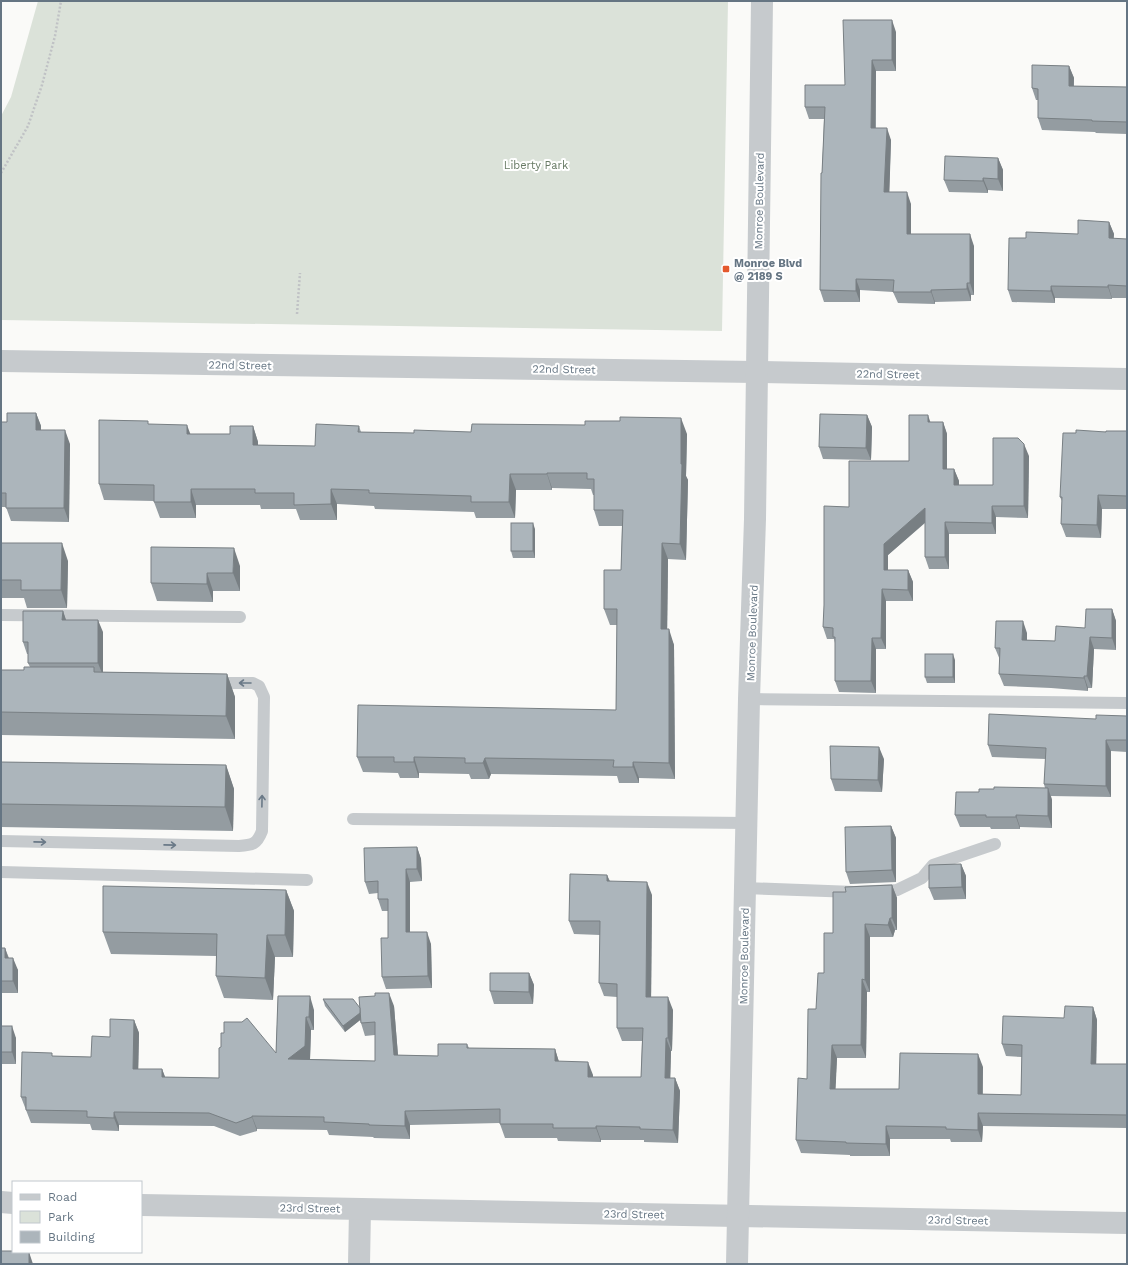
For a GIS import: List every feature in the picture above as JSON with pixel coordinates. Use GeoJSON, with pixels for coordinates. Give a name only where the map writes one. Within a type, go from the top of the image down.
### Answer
{"type":"FeatureCollection","features":[{"type":"Feature","properties":{"kind":"street","name":"Monroe Boulevard"},"geometry":{"type":"LineString","coordinates":[[737,1264],[749,699],[755,519],[762,1]]}},
{"type":"Feature","properties":{"kind":"street","name":"22nd Street"},"geometry":{"type":"LineString","coordinates":[[1,360],[1127,379]]}},
{"type":"Feature","properties":{"kind":"street"},"geometry":{"type":"LineString","coordinates":[[1,1202],[12,1202]]}},
{"type":"Feature","properties":{"kind":"street","name":"23rd Street"},"geometry":{"type":"LineString","coordinates":[[142,1205],[1127,1223]]}},
{"type":"Feature","properties":{"kind":"street"},"geometry":{"type":"LineString","coordinates":[[359,1264],[360,1209]]}},
{"type":"Feature","properties":{"kind":"lane"},"geometry":{"type":"LineString","coordinates":[[1,615],[240,616]]}},
{"type":"Feature","properties":{"kind":"lane"},"geometry":{"type":"LineString","coordinates":[[1,841],[239,846],[251,845],[259,840],[262,831],[264,696],[259,686],[254,683],[200,683]]}},
{"type":"Feature","properties":{"kind":"lane"},"geometry":{"type":"LineString","coordinates":[[749,699],[1127,703]]}},
{"type":"Feature","properties":{"kind":"lane"},"geometry":{"type":"LineString","coordinates":[[353,819],[747,823]]}},
{"type":"Feature","properties":{"kind":"lane"},"geometry":{"type":"LineString","coordinates":[[745,888],[854,892],[897,890],[922,878],[933,865],[995,844]]}},
{"type":"Feature","properties":{"kind":"lane"},"geometry":{"type":"LineString","coordinates":[[1,872],[307,880]]}},
{"type":"Feature","properties":{"kind":"path"},"geometry":{"type":"LineString","coordinates":[[1,173],[28,126],[42,84],[55,36],[62,1]]}},
{"type":"Feature","properties":{"kind":"path"},"geometry":{"type":"LineString","coordinates":[[297,314],[300,273]]}},
{"type":"Feature","properties":{"kind":"green space","name":"Liberty Park"},"geometry":{"type":"Polygon","coordinates":[[[38,1],[728,1],[722,331],[1,320],[1,116],[11,97],[38,1]]]}},
{"type":"Feature","properties":{"kind":"building"},"geometry":{"type":"Polygon","coordinates":[[[843,20],[892,20],[892,60],[872,60],[871,128],[887,128],[884,192],[907,192],[907,234],[970,234],[970,283],[967,283],[967,289],[931,290],[931,292],[893,292],[894,280],[856,279],[856,291],[820,290],[821,173],[825,107],[805,107],[805,85],[845,85],[843,20]]]}},
{"type":"Feature","properties":{"kind":"building"},"geometry":{"type":"Polygon","coordinates":[[[1032,65],[1069,66],[1069,86],[1127,87],[1127,122],[1038,118],[1038,89],[1032,88],[1032,65]]]}},
{"type":"Feature","properties":{"kind":"building"},"geometry":{"type":"Polygon","coordinates":[[[945,156],[998,158],[998,179],[983,178],[983,181],[944,180],[945,156]]]}},
{"type":"Feature","properties":{"kind":"building"},"geometry":{"type":"Polygon","coordinates":[[[1078,220],[1109,222],[1109,238],[1127,239],[1127,286],[1051,286],[1051,291],[1008,290],[1009,238],[1026,238],[1026,232],[1078,234],[1078,220]]]}},
{"type":"Feature","properties":{"kind":"building"},"geometry":{"type":"Polygon","coordinates":[[[7,413],[36,413],[36,430],[65,430],[64,508],[6,508],[6,493],[1,493],[1,422],[7,422],[7,413]]]}},
{"type":"Feature","properties":{"kind":"building"},"geometry":{"type":"Polygon","coordinates":[[[820,414],[867,415],[866,448],[819,447],[820,414]]]}},
{"type":"Feature","properties":{"kind":"building"},"geometry":{"type":"Polygon","coordinates":[[[909,415],[928,415],[928,422],[943,422],[943,469],[954,469],[954,485],[993,485],[993,438],[1018,438],[1024,444],[1024,506],[992,506],[992,523],[945,522],[945,557],[925,557],[925,508],[884,544],[884,570],[908,570],[908,590],[882,589],[881,638],[872,638],[871,681],[835,681],[835,637],[833,637],[833,628],[823,627],[824,506],[849,507],[849,461],[909,461],[909,415]]]}},
{"type":"Feature","properties":{"kind":"building"},"geometry":{"type":"Polygon","coordinates":[[[620,417],[681,418],[682,464],[680,544],[662,543],[661,629],[669,629],[669,763],[633,762],[633,767],[613,767],[614,760],[485,758],[483,763],[465,763],[465,758],[414,757],[414,762],[394,762],[394,757],[357,757],[358,705],[616,710],[617,609],[604,609],[604,570],[621,570],[623,510],[594,510],[594,479],[587,479],[587,473],[510,474],[509,502],[471,502],[471,496],[369,493],[369,490],[331,489],[331,504],[294,505],[294,493],[255,493],[255,489],[191,489],[191,502],[154,502],[154,485],[99,484],[99,420],[148,421],[148,424],[187,425],[187,434],[230,434],[230,426],[253,426],[253,445],[315,446],[316,424],[359,426],[358,432],[414,433],[414,430],[471,432],[472,424],[585,425],[585,421],[620,421],[620,417]]]}},
{"type":"Feature","properties":{"kind":"building"},"geometry":{"type":"Polygon","coordinates":[[[1076,430],[1106,432],[1127,431],[1127,496],[1098,495],[1097,525],[1061,524],[1062,497],[1060,497],[1063,433],[1076,433],[1076,430]]]}},
{"type":"Feature","properties":{"kind":"building"},"geometry":{"type":"Polygon","coordinates":[[[511,523],[533,523],[533,551],[511,551],[511,523]]]}},
{"type":"Feature","properties":{"kind":"building"},"geometry":{"type":"Polygon","coordinates":[[[1,543],[62,543],[61,590],[21,590],[21,580],[1,580],[1,543]]]}},
{"type":"Feature","properties":{"kind":"building"},"geometry":{"type":"Polygon","coordinates":[[[151,547],[234,548],[233,573],[207,573],[207,584],[151,583],[151,547]]]}},
{"type":"Feature","properties":{"kind":"building"},"geometry":{"type":"Polygon","coordinates":[[[1086,609],[1112,609],[1112,638],[1090,637],[1087,676],[1084,676],[1084,678],[999,674],[1000,648],[995,648],[996,621],[1023,621],[1022,640],[1055,641],[1056,626],[1085,628],[1086,609]]]}},
{"type":"Feature","properties":{"kind":"building"},"geometry":{"type":"Polygon","coordinates":[[[23,611],[63,611],[62,620],[98,620],[98,663],[28,663],[28,642],[23,642],[23,611]]]}},
{"type":"Feature","properties":{"kind":"building"},"geometry":{"type":"Polygon","coordinates":[[[925,654],[953,654],[953,677],[925,677],[925,654]]]}},
{"type":"Feature","properties":{"kind":"building"},"geometry":{"type":"Polygon","coordinates":[[[24,667],[94,667],[94,672],[227,674],[226,716],[1,712],[1,670],[24,670],[24,667]]]}},
{"type":"Feature","properties":{"kind":"building"},"geometry":{"type":"Polygon","coordinates":[[[989,714],[1096,719],[1096,715],[1127,716],[1127,740],[1106,740],[1106,786],[1044,784],[1046,748],[988,745],[989,714]]]}},
{"type":"Feature","properties":{"kind":"building"},"geometry":{"type":"Polygon","coordinates":[[[830,746],[879,747],[878,780],[831,779],[830,746]]]}},
{"type":"Feature","properties":{"kind":"building"},"geometry":{"type":"Polygon","coordinates":[[[1,762],[226,765],[225,807],[1,804],[1,762]]]}},
{"type":"Feature","properties":{"kind":"building"},"geometry":{"type":"Polygon","coordinates":[[[994,787],[1048,788],[1048,816],[1016,815],[1016,817],[986,817],[986,815],[955,815],[956,792],[979,792],[979,789],[994,789],[994,787]]]}},
{"type":"Feature","properties":{"kind":"building"},"geometry":{"type":"Polygon","coordinates":[[[891,826],[892,870],[846,872],[845,827],[891,826]]]}},
{"type":"Feature","properties":{"kind":"building"},"geometry":{"type":"Polygon","coordinates":[[[417,847],[417,869],[406,869],[406,932],[427,932],[428,976],[382,977],[381,938],[388,938],[388,899],[378,899],[378,881],[365,882],[364,848],[417,847]]]}},
{"type":"Feature","properties":{"kind":"building"},"geometry":{"type":"Polygon","coordinates":[[[961,864],[962,887],[929,888],[929,865],[961,864]]]}},
{"type":"Feature","properties":{"kind":"building"},"geometry":{"type":"Polygon","coordinates":[[[570,874],[607,875],[607,881],[647,882],[646,997],[668,997],[668,1038],[666,1038],[665,1078],[675,1078],[673,1130],[640,1129],[640,1127],[596,1126],[596,1128],[553,1128],[553,1124],[500,1124],[500,1109],[405,1111],[405,1126],[324,1122],[324,1117],[252,1116],[236,1123],[209,1113],[114,1112],[114,1118],[87,1117],[87,1111],[26,1110],[26,1097],[21,1097],[22,1052],[52,1053],[52,1056],[91,1057],[92,1036],[110,1037],[110,1019],[134,1020],[133,1069],[162,1069],[162,1077],[219,1078],[219,1048],[221,1047],[221,1033],[224,1033],[224,1022],[242,1022],[247,1018],[276,1053],[278,996],[310,996],[309,1017],[306,1017],[305,1046],[288,1059],[375,1061],[375,1022],[361,1023],[359,997],[375,996],[375,993],[389,993],[394,1055],[438,1056],[438,1044],[467,1044],[467,1048],[555,1049],[555,1061],[588,1062],[588,1077],[641,1077],[643,1028],[617,1028],[617,984],[599,983],[600,921],[569,921],[570,874]]]}},
{"type":"Feature","properties":{"kind":"building"},"geometry":{"type":"Polygon","coordinates":[[[892,885],[892,918],[890,918],[888,925],[865,924],[865,980],[862,979],[861,1045],[832,1045],[830,1089],[899,1089],[900,1053],[978,1054],[978,1094],[1021,1095],[1022,1045],[1002,1044],[1003,1016],[1064,1018],[1065,1006],[1093,1007],[1091,1064],[1127,1064],[1127,1115],[978,1113],[978,1130],[946,1129],[946,1127],[886,1126],[886,1144],[796,1140],[798,1078],[807,1079],[808,1009],[816,1009],[818,973],[824,973],[824,933],[833,933],[833,892],[846,892],[845,887],[892,885]]]}},
{"type":"Feature","properties":{"kind":"building"},"geometry":{"type":"Polygon","coordinates":[[[103,886],[286,890],[285,935],[267,935],[265,978],[216,976],[217,934],[103,932],[103,886]]]}},
{"type":"Feature","properties":{"kind":"building"},"geometry":{"type":"Polygon","coordinates":[[[1,948],[5,948],[5,958],[13,958],[13,981],[1,981],[1,948]]]}},
{"type":"Feature","properties":{"kind":"building"},"geometry":{"type":"Polygon","coordinates":[[[490,973],[529,973],[529,992],[490,991],[490,973]]]}},
{"type":"Feature","properties":{"kind":"building"},"geometry":{"type":"Polygon","coordinates":[[[323,999],[353,999],[360,1008],[360,1013],[343,1026],[323,999]]]}},
{"type":"Feature","properties":{"kind":"building"},"geometry":{"type":"Polygon","coordinates":[[[1,1026],[12,1026],[12,1052],[1,1052],[1,1026]]]}},
{"type":"Feature","properties":{"kind":"building"},"geometry":{"type":"Polygon","coordinates":[[[1,1251],[12,1251],[12,1253],[29,1253],[29,1264],[1,1264],[1,1251]]]}},
{"type":"Feature","properties":{"kind":"place","name":"Monroe Blvd @ 2189 S"},"geometry":{"type":"Point","coordinates":[726,269]}}]}
